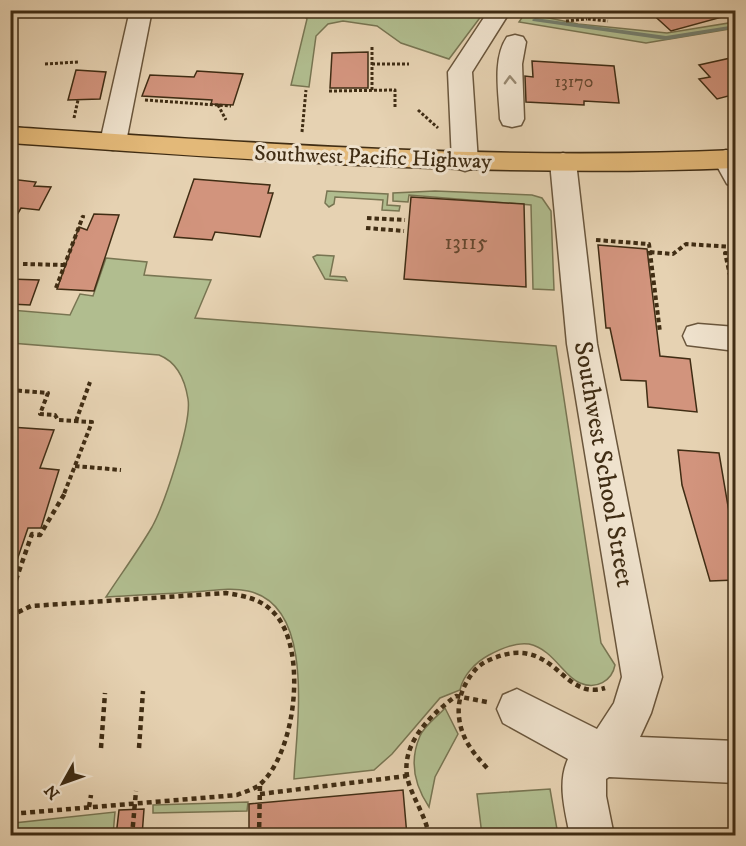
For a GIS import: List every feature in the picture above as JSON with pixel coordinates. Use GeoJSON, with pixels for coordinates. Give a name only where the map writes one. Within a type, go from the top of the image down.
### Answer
{"type":"FeatureCollection","features":[{"type":"Feature","properties":{"kind":"highway","name":"Southwest Pacific Highway"},"geometry":{"type":"LineString","coordinates":[[10,135],[315,156],[465,162],[732,165]]}},
{"type":"Feature","properties":{"kind":"street"},"geometry":{"type":"LineString","coordinates":[[113,142],[141,10]]}},
{"type":"Feature","properties":{"kind":"street"},"geometry":{"type":"LineString","coordinates":[[465,162],[460,72],[500,10]]}},
{"type":"Feature","properties":{"kind":"street"},"geometry":{"type":"LineString","coordinates":[[512,119],[510,64],[515,42]]}},
{"type":"Feature","properties":{"kind":"street","name":"Southwest School Street"},"geometry":{"type":"LineString","coordinates":[[563,162],[582,344],[642,677],[631,713],[605,756],[585,768],[584,796],[592,836]]}},
{"type":"Feature","properties":{"kind":"street"},"geometry":{"type":"LineString","coordinates":[[698,336],[735,339]]}},
{"type":"Feature","properties":{"kind":"street"},"geometry":{"type":"LineString","coordinates":[[517,709],[605,756],[735,762]]}},
{"type":"Feature","properties":{"kind":"path"},"geometry":{"type":"LineString","coordinates":[[586,18],[589,10]]}},
{"type":"Feature","properties":{"kind":"path"},"geometry":{"type":"LineString","coordinates":[[576,15],[608,21]]}},
{"type":"Feature","properties":{"kind":"path"},"geometry":{"type":"LineString","coordinates":[[567,21],[586,18]]}},
{"type":"Feature","properties":{"kind":"path"},"geometry":{"type":"LineString","coordinates":[[372,47],[372,90]]}},
{"type":"Feature","properties":{"kind":"path"},"geometry":{"type":"LineString","coordinates":[[45,64],[78,62]]}},
{"type":"Feature","properties":{"kind":"path"},"geometry":{"type":"LineString","coordinates":[[372,64],[409,64]]}},
{"type":"Feature","properties":{"kind":"path"},"geometry":{"type":"LineString","coordinates":[[302,133],[306,90]]}},
{"type":"Feature","properties":{"kind":"path"},"geometry":{"type":"LineString","coordinates":[[329,90],[395,90],[396,109]]}},
{"type":"Feature","properties":{"kind":"path"},"geometry":{"type":"LineString","coordinates":[[74,118],[78,100]]}},
{"type":"Feature","properties":{"kind":"path"},"geometry":{"type":"LineString","coordinates":[[144,100],[231,106]]}},
{"type":"Feature","properties":{"kind":"path"},"geometry":{"type":"LineString","coordinates":[[218,105],[226,120]]}},
{"type":"Feature","properties":{"kind":"path"},"geometry":{"type":"LineString","coordinates":[[417,110],[446,134]]}},
{"type":"Feature","properties":{"kind":"path"},"geometry":{"type":"LineString","coordinates":[[56,288],[84,214]]}},
{"type":"Feature","properties":{"kind":"path"},"geometry":{"type":"LineString","coordinates":[[368,218],[405,220]]}},
{"type":"Feature","properties":{"kind":"path"},"geometry":{"type":"LineString","coordinates":[[366,228],[404,231]]}},
{"type":"Feature","properties":{"kind":"path"},"geometry":{"type":"LineString","coordinates":[[571,239],[649,244],[660,332]]}},
{"type":"Feature","properties":{"kind":"path"},"geometry":{"type":"LineString","coordinates":[[650,252],[673,254],[686,244],[732,247],[735,254],[725,253],[735,302]]}},
{"type":"Feature","properties":{"kind":"path"},"geometry":{"type":"LineString","coordinates":[[23,264],[64,265]]}},
{"type":"Feature","properties":{"kind":"path"},"geometry":{"type":"LineString","coordinates":[[76,421],[90,382]]}},
{"type":"Feature","properties":{"kind":"path"},"geometry":{"type":"LineString","coordinates":[[10,390],[48,393],[40,414],[55,415],[58,420],[92,422],[62,499],[40,535],[32,534],[10,597]]}},
{"type":"Feature","properties":{"kind":"path"},"geometry":{"type":"LineString","coordinates":[[75,466],[121,470]]}},
{"type":"Feature","properties":{"kind":"path"},"geometry":{"type":"LineString","coordinates":[[10,616],[31,606],[238,592],[256,596],[271,607],[285,627],[293,648],[294,671],[289,726],[281,755],[260,784],[237,795],[10,814]]}},
{"type":"Feature","properties":{"kind":"path"},"geometry":{"type":"LineString","coordinates":[[487,768],[475,758],[463,738],[457,718],[468,676],[495,655],[532,651],[548,659],[572,683],[584,691],[597,692],[608,686]]}},
{"type":"Feature","properties":{"kind":"path"},"geometry":{"type":"LineString","coordinates":[[139,748],[143,691]]}},
{"type":"Feature","properties":{"kind":"path"},"geometry":{"type":"LineString","coordinates":[[101,748],[105,693]]}},
{"type":"Feature","properties":{"kind":"path"},"geometry":{"type":"LineString","coordinates":[[429,836],[427,816],[413,797],[407,776],[406,761],[414,735],[436,708],[456,696],[517,709]]}},
{"type":"Feature","properties":{"kind":"path"},"geometry":{"type":"LineString","coordinates":[[260,794],[407,776]]}},
{"type":"Feature","properties":{"kind":"path"},"geometry":{"type":"LineString","coordinates":[[259,836],[260,784]]}},
{"type":"Feature","properties":{"kind":"path"},"geometry":{"type":"LineString","coordinates":[[132,836],[136,791]]}},
{"type":"Feature","properties":{"kind":"path"},"geometry":{"type":"LineString","coordinates":[[89,807],[91,795]]}},
{"type":"Feature","properties":{"kind":"green space"},"geometry":{"type":"Polygon","coordinates":[[[300,11],[485,11],[449,59],[401,43],[377,26],[343,21],[328,24],[316,36],[309,87],[291,85],[307,19],[300,11]]]}},
{"type":"Feature","properties":{"kind":"green space"},"geometry":{"type":"Polygon","coordinates":[[[525,13],[578,24],[667,33],[735,22],[735,28],[646,43],[519,22],[525,13]]]}},
{"type":"Feature","properties":{"kind":"green space"},"geometry":{"type":"Polygon","coordinates":[[[327,191],[388,194],[387,205],[400,206],[399,211],[382,210],[383,200],[335,197],[334,204],[329,207],[325,203],[327,191]]]}},
{"type":"Feature","properties":{"kind":"green space"},"geometry":{"type":"Polygon","coordinates":[[[435,191],[532,195],[542,198],[551,211],[554,290],[533,289],[531,205],[409,195],[408,202],[393,201],[393,193],[435,191]]]}},
{"type":"Feature","properties":{"kind":"green space"},"geometry":{"type":"Polygon","coordinates":[[[317,255],[334,256],[330,276],[345,277],[347,281],[325,279],[313,257],[317,255]]]}},
{"type":"Feature","properties":{"kind":"green space"},"geometry":{"type":"Polygon","coordinates":[[[106,258],[147,262],[144,275],[211,280],[195,318],[556,346],[601,643],[615,665],[611,676],[597,685],[586,685],[574,680],[545,651],[537,647],[529,644],[508,646],[479,661],[467,674],[460,690],[440,698],[392,754],[374,770],[294,779],[299,701],[298,672],[293,644],[285,620],[270,601],[248,591],[234,589],[106,597],[152,527],[170,483],[182,444],[188,410],[187,392],[179,372],[171,362],[159,355],[11,343],[11,310],[70,315],[80,294],[93,296],[106,258]]]}},
{"type":"Feature","properties":{"kind":"green space"},"geometry":{"type":"Polygon","coordinates":[[[445,708],[458,734],[435,777],[429,807],[417,782],[415,755],[422,732],[445,708]]]}},
{"type":"Feature","properties":{"kind":"green space"},"geometry":{"type":"Polygon","coordinates":[[[550,789],[558,835],[482,835],[477,794],[550,789]]]}},
{"type":"Feature","properties":{"kind":"green space"},"geometry":{"type":"Polygon","coordinates":[[[248,802],[247,811],[153,813],[153,805],[248,802]]]}},
{"type":"Feature","properties":{"kind":"green space"},"geometry":{"type":"Polygon","coordinates":[[[115,812],[113,835],[12,835],[14,823],[115,812]]]}},
{"type":"Feature","properties":{"kind":"building"},"geometry":{"type":"Polygon","coordinates":[[[648,10],[721,10],[722,17],[671,31],[648,10]]]}},
{"type":"Feature","properties":{"kind":"building"},"geometry":{"type":"Polygon","coordinates":[[[368,52],[368,88],[330,88],[332,53],[368,52]]]}},
{"type":"Feature","properties":{"kind":"building"},"geometry":{"type":"Polygon","coordinates":[[[735,57],[735,104],[728,96],[717,99],[699,79],[710,77],[699,65],[735,57]]]}},
{"type":"Feature","properties":{"kind":"building"},"geometry":{"type":"Polygon","coordinates":[[[532,61],[614,66],[619,103],[584,101],[584,105],[526,102],[525,76],[533,77],[532,61]]]}},
{"type":"Feature","properties":{"kind":"building"},"geometry":{"type":"Polygon","coordinates":[[[76,70],[106,72],[100,99],[68,100],[76,70]]]}},
{"type":"Feature","properties":{"kind":"building"},"geometry":{"type":"Polygon","coordinates":[[[197,71],[243,74],[233,105],[211,104],[212,100],[142,96],[150,75],[194,77],[197,71]]]}},
{"type":"Feature","properties":{"kind":"building"},"geometry":{"type":"Polygon","coordinates":[[[10,179],[36,182],[34,186],[51,187],[39,210],[21,208],[10,227],[10,179]]]}},
{"type":"Feature","properties":{"kind":"building"},"geometry":{"type":"Polygon","coordinates":[[[194,179],[270,185],[268,193],[273,193],[260,237],[215,232],[212,240],[174,237],[194,179]]]}},
{"type":"Feature","properties":{"kind":"building"},"geometry":{"type":"Polygon","coordinates":[[[411,197],[524,204],[526,287],[404,279],[411,197]]]}},
{"type":"Feature","properties":{"kind":"building"},"geometry":{"type":"Polygon","coordinates":[[[94,214],[119,215],[94,291],[57,289],[79,227],[87,230],[94,214]]]}},
{"type":"Feature","properties":{"kind":"building"},"geometry":{"type":"Polygon","coordinates":[[[598,245],[647,249],[660,356],[690,359],[697,412],[648,407],[646,381],[621,380],[610,328],[606,328],[598,245]]]}},
{"type":"Feature","properties":{"kind":"building"},"geometry":{"type":"Polygon","coordinates":[[[10,279],[39,280],[30,305],[10,304],[10,279]]]}},
{"type":"Feature","properties":{"kind":"building"},"geometry":{"type":"Polygon","coordinates":[[[10,427],[54,430],[40,468],[59,470],[41,528],[28,528],[14,569],[10,569],[10,427]]]}},
{"type":"Feature","properties":{"kind":"building"},"geometry":{"type":"Polygon","coordinates":[[[678,450],[719,453],[729,512],[735,512],[735,580],[710,581],[682,485],[678,450]]]}},
{"type":"Feature","properties":{"kind":"building"},"geometry":{"type":"Polygon","coordinates":[[[403,790],[407,836],[249,836],[249,804],[403,790]]]}},
{"type":"Feature","properties":{"kind":"building"},"geometry":{"type":"Polygon","coordinates":[[[144,809],[142,836],[116,836],[119,810],[144,809]]]}},
{"type":"Feature","properties":{"kind":"waterway"},"geometry":{"type":"LineString","coordinates":[[447,10],[458,12]]}},
{"type":"Feature","properties":{"kind":"waterway"},"geometry":{"type":"LineString","coordinates":[[535,20],[666,38],[736,26]]}}]}
